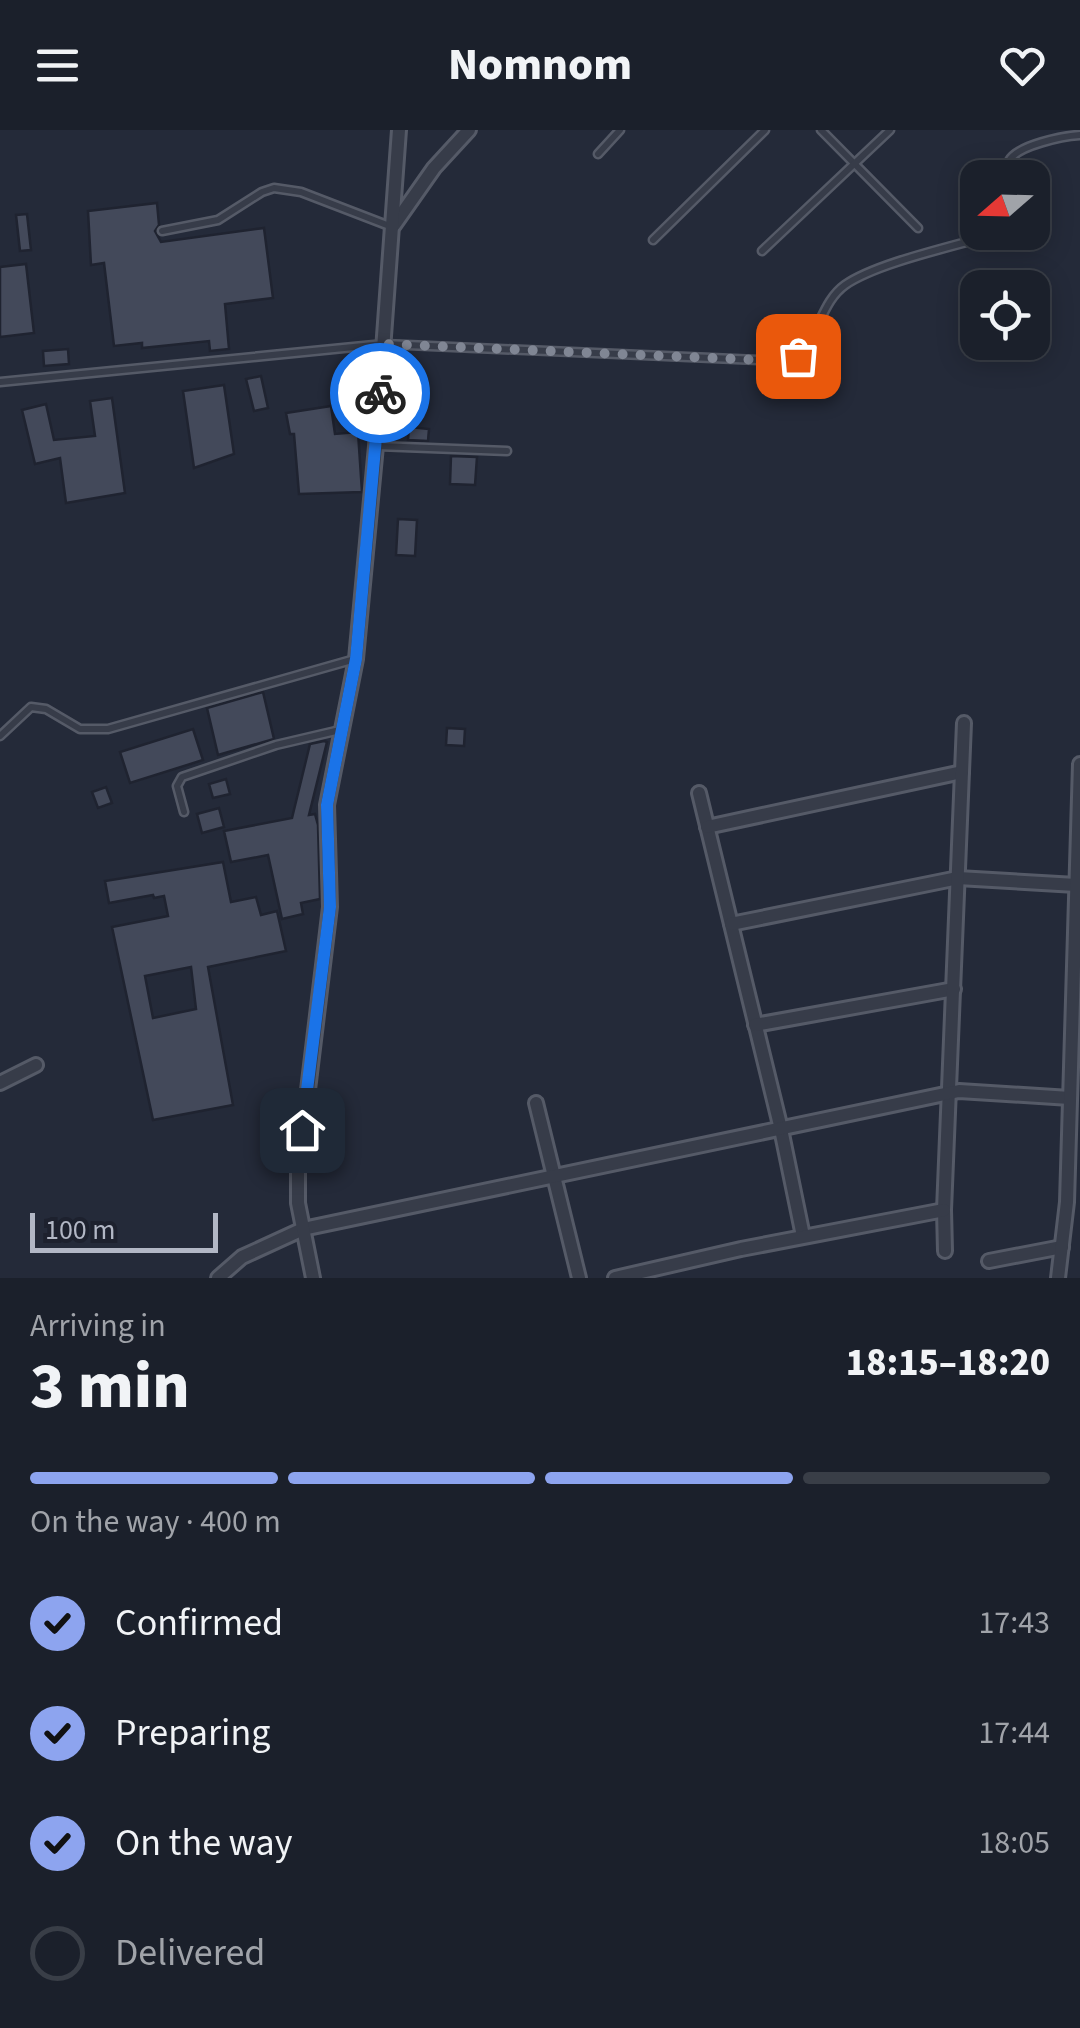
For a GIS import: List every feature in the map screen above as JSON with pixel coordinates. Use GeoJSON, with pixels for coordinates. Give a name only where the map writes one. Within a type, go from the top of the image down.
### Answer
{"type":"FeatureCollection","features":[{"type":"Feature","properties":{"kind":"street"},"geometry":{"type":"LineString","coordinates":[[313,1278],[298,1204],[298,1173],[330,907],[326,820],[356,659],[399,130]]}},
{"type":"Feature","properties":{"kind":"street"},"geometry":{"type":"LineString","coordinates":[[393,227],[434,168],[469,130]]}},
{"type":"Feature","properties":{"kind":"street"},"geometry":{"type":"LineString","coordinates":[[945,1251],[964,723]]}},
{"type":"Feature","properties":{"kind":"street"},"geometry":{"type":"LineString","coordinates":[[1058,1278],[1070,1098],[1080,764]]}},
{"type":"Feature","properties":{"kind":"street"},"geometry":{"type":"LineString","coordinates":[[707,827],[962,772]]}},
{"type":"Feature","properties":{"kind":"street"},"geometry":{"type":"LineString","coordinates":[[699,793],[781,1129],[803,1236]]}},
{"type":"Feature","properties":{"kind":"street"},"geometry":{"type":"LineString","coordinates":[[731,924],[958,878],[1076,885]]}},
{"type":"Feature","properties":{"kind":"street"},"geometry":{"type":"LineString","coordinates":[[755,1024],[954,989]]}},
{"type":"Feature","properties":{"kind":"street"},"geometry":{"type":"LineString","coordinates":[[0,1083],[36,1066]]}},
{"type":"Feature","properties":{"kind":"street"},"geometry":{"type":"LineString","coordinates":[[218,1278],[242,1257],[304,1229],[949,1093],[980,1091],[1070,1098]]}},
{"type":"Feature","properties":{"kind":"street"},"geometry":{"type":"LineString","coordinates":[[536,1103],[579,1278]]}},
{"type":"Feature","properties":{"kind":"street"},"geometry":{"type":"LineString","coordinates":[[615,1278],[803,1236],[944,1210]]}},
{"type":"Feature","properties":{"kind":"street"},"geometry":{"type":"LineString","coordinates":[[989,1262],[1062,1247]]}},
{"type":"Feature","properties":{"kind":"lane"},"geometry":{"type":"LineString","coordinates":[[598,154],[620,130]]}},
{"type":"Feature","properties":{"kind":"lane"},"geometry":{"type":"LineString","coordinates":[[654,240],[765,130]]}},
{"type":"Feature","properties":{"kind":"lane"},"geometry":{"type":"LineString","coordinates":[[822,130],[918,228]]}},
{"type":"Feature","properties":{"kind":"lane"},"geometry":{"type":"LineString","coordinates":[[762,251],[890,130]]}},
{"type":"Feature","properties":{"kind":"lane"},"geometry":{"type":"LineString","coordinates":[[1011,160],[1032,146],[1080,134]]}},
{"type":"Feature","properties":{"kind":"lane"},"geometry":{"type":"LineString","coordinates":[[162,231],[218,220],[274,188],[301,192],[393,227]]}},
{"type":"Feature","properties":{"kind":"lane"},"geometry":{"type":"LineString","coordinates":[[0,382],[384,344],[782,361],[798,356],[806,347],[835,293],[846,284],[869,272],[960,245]]}},
{"type":"Feature","properties":{"kind":"lane"},"geometry":{"type":"LineString","coordinates":[[376,446],[508,451]]}},
{"type":"Feature","properties":{"kind":"lane"},"geometry":{"type":"LineString","coordinates":[[0,736],[31,707],[46,709],[80,729],[108,728],[356,659]]}},
{"type":"Feature","properties":{"kind":"lane"},"geometry":{"type":"LineString","coordinates":[[184,812],[176,786],[182,777],[276,745],[340,730]]}},
{"type":"Feature","properties":{"kind":"building"},"geometry":{"type":"Polygon","coordinates":[[[157,203],[159,225],[155,231],[161,242],[264,228],[273,298],[225,304],[229,349],[210,351],[209,341],[142,348],[142,343],[114,346],[104,263],[91,265],[88,211],[157,203]]]}},
{"type":"Feature","properties":{"kind":"building"},"geometry":{"type":"Polygon","coordinates":[[[27,214],[31,250],[20,251],[16,215],[27,214]]]}},
{"type":"Feature","properties":{"kind":"building"},"geometry":{"type":"Polygon","coordinates":[[[26,264],[34,333],[0,337],[0,267],[26,264]]]}},
{"type":"Feature","properties":{"kind":"building"},"geometry":{"type":"Polygon","coordinates":[[[68,349],[69,364],[44,366],[43,351],[68,349]]]}},
{"type":"Feature","properties":{"kind":"building"},"geometry":{"type":"Polygon","coordinates":[[[261,376],[268,408],[254,411],[246,379],[261,376]]]}},
{"type":"Feature","properties":{"kind":"building"},"geometry":{"type":"Polygon","coordinates":[[[224,385],[234,454],[194,468],[183,391],[224,385]]]}},
{"type":"Feature","properties":{"kind":"building"},"geometry":{"type":"Polygon","coordinates":[[[112,398],[125,493],[66,503],[60,458],[35,464],[22,410],[46,404],[54,440],[95,436],[90,401],[112,398]]]}},
{"type":"Feature","properties":{"kind":"building"},"geometry":{"type":"Polygon","coordinates":[[[331,406],[335,434],[358,432],[362,492],[299,494],[294,434],[290,434],[286,413],[331,406]]]}},
{"type":"Feature","properties":{"kind":"building"},"geometry":{"type":"Polygon","coordinates":[[[409,427],[429,429],[428,441],[408,440],[409,427]]]}},
{"type":"Feature","properties":{"kind":"building"},"geometry":{"type":"Polygon","coordinates":[[[451,456],[477,457],[475,485],[450,484],[451,456]]]}},
{"type":"Feature","properties":{"kind":"building"},"geometry":{"type":"Polygon","coordinates":[[[398,519],[417,520],[415,556],[396,555],[398,519]]]}},
{"type":"Feature","properties":{"kind":"building"},"geometry":{"type":"Polygon","coordinates":[[[263,692],[274,739],[218,755],[207,708],[263,692]]]}},
{"type":"Feature","properties":{"kind":"building"},"geometry":{"type":"Polygon","coordinates":[[[447,728],[465,729],[464,746],[446,745],[447,728]]]}},
{"type":"Feature","properties":{"kind":"building"},"geometry":{"type":"Polygon","coordinates":[[[193,729],[203,760],[130,783],[120,752],[193,729]]]}},
{"type":"Feature","properties":{"kind":"building"},"geometry":{"type":"Polygon","coordinates":[[[327,742],[309,815],[315,814],[318,825],[320,899],[301,903],[303,914],[282,919],[268,855],[231,862],[224,831],[292,818],[310,744],[327,742]]]}},
{"type":"Feature","properties":{"kind":"building"},"geometry":{"type":"Polygon","coordinates":[[[226,779],[230,794],[213,798],[209,784],[226,779]]]}},
{"type":"Feature","properties":{"kind":"building"},"geometry":{"type":"Polygon","coordinates":[[[106,787],[112,803],[98,808],[92,792],[106,787]]]}},
{"type":"Feature","properties":{"kind":"building"},"geometry":{"type":"Polygon","coordinates":[[[219,808],[224,827],[202,833],[197,814],[219,808]]]}},
{"type":"Feature","properties":{"kind":"building"},"geometry":{"type":"Polygon","coordinates":[[[223,862],[231,902],[256,897],[261,915],[277,911],[286,951],[208,967],[233,1105],[153,1120],[112,927],[168,916],[164,896],[109,903],[105,881],[223,862]],[[191,967],[145,976],[153,1018],[196,1009],[191,967]]]}},
{"type":"Feature","properties":{"kind":"way so far"},"geometry":{"type":"LineString","coordinates":[[380,393],[384,344],[782,361],[798,356]]}},
{"type":"Feature","properties":{"kind":"route"},"geometry":{"type":"LineString","coordinates":[[302,1130],[330,907],[327,805],[356,659],[380,393]]}}]}
